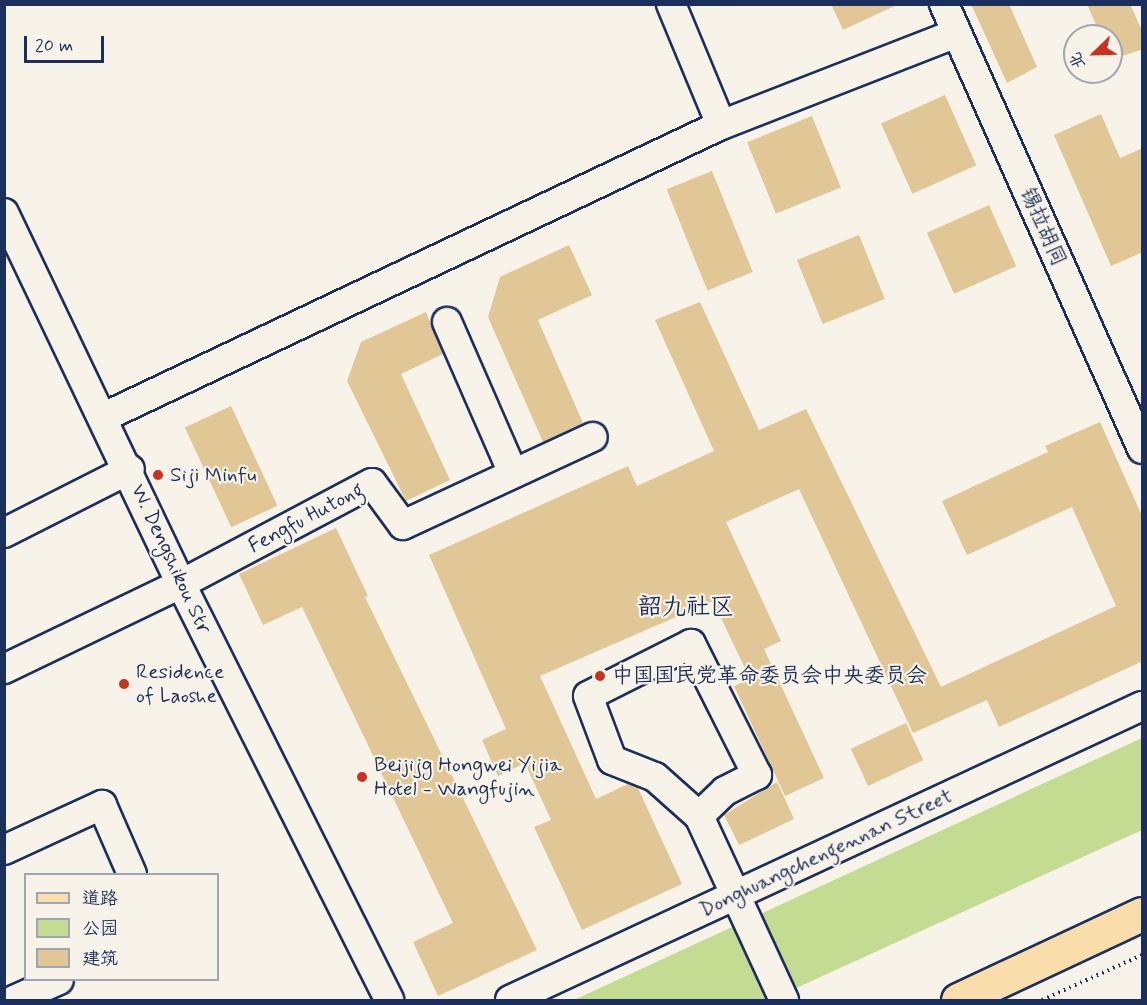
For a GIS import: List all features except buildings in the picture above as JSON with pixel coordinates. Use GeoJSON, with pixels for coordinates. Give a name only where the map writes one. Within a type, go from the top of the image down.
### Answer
{"type":"FeatureCollection","features":[{"type":"Feature","properties":{"kind":"main road"},"geometry":{"type":"LineString","coordinates":[[958,1000],[1143,914]]}},
{"type":"Feature","properties":{"kind":"street"},"geometry":{"type":"LineString","coordinates":[[670,4],[721,125]]}},
{"type":"Feature","properties":{"kind":"street","name":"锡拉胡同"},"geometry":{"type":"LineString","coordinates":[[944,4],[1143,449]]}},
{"type":"Feature","properties":{"kind":"street"},"geometry":{"type":"LineString","coordinates":[[104,417],[721,125],[957,33]]}},
{"type":"Feature","properties":{"kind":"street","name":"W. Dengshikou Str"},"geometry":{"type":"LineString","coordinates":[[4,213],[130,470],[182,584],[389,1000]]}},
{"type":"Feature","properties":{"kind":"street"},"geometry":{"type":"LineString","coordinates":[[447,322],[513,473]]}},
{"type":"Feature","properties":{"kind":"street","name":"Fengfu Hutong"},"geometry":{"type":"LineString","coordinates":[[4,669],[182,584],[372,483],[403,525],[593,437]]}},
{"type":"Feature","properties":{"kind":"street"},"geometry":{"type":"LineString","coordinates":[[4,533],[130,470]]}},
{"type":"Feature","properties":{"kind":"street"},"geometry":{"type":"LineString","coordinates":[[699,816],[725,791],[757,775],[691,644],[588,696],[612,760],[655,777],[699,816],[784,1000]]}},
{"type":"Feature","properties":{"kind":"street","name":"Donghuangchengennan Street"},"geometry":{"type":"LineString","coordinates":[[510,1000],[1143,706]]}},
{"type":"Feature","properties":{"kind":"street"},"geometry":{"type":"LineString","coordinates":[[4,850],[102,805],[132,873]]}},
{"type":"Feature","properties":{"kind":"street"},"geometry":{"type":"LineString","coordinates":[[14,1000],[57,981]]}},
{"type":"Feature","properties":{"kind":"path"},"geometry":{"type":"LineString","coordinates":[[1042,1000],[1143,955]]}},
{"type":"Feature","properties":{"kind":"green space"},"geometry":{"type":"Polygon","coordinates":[[[1142,738],[1142,830],[770,1000],[574,1000],[1142,738]]]}},
{"type":"Feature","properties":{"kind":"place","name":"Siji Minfu"},"geometry":{"type":"Point","coordinates":[158,475]}},
{"type":"Feature","properties":{"kind":"place","name":"中国国民党革命委员会中央委员会"},"geometry":{"type":"Point","coordinates":[600,676]}},
{"type":"Feature","properties":{"kind":"place","name":"Residence of Laoshe"},"geometry":{"type":"Point","coordinates":[124,684]}},
{"type":"Feature","properties":{"kind":"place","name":"Beijijg Hongwei Yijia Hotel - Wangfujin"},"geometry":{"type":"Point","coordinates":[362,777]}},
{"type":"Feature","properties":{"kind":"district","name":"韶九社区"},"geometry":{"type":"Point","coordinates":[686,608]}}]}
